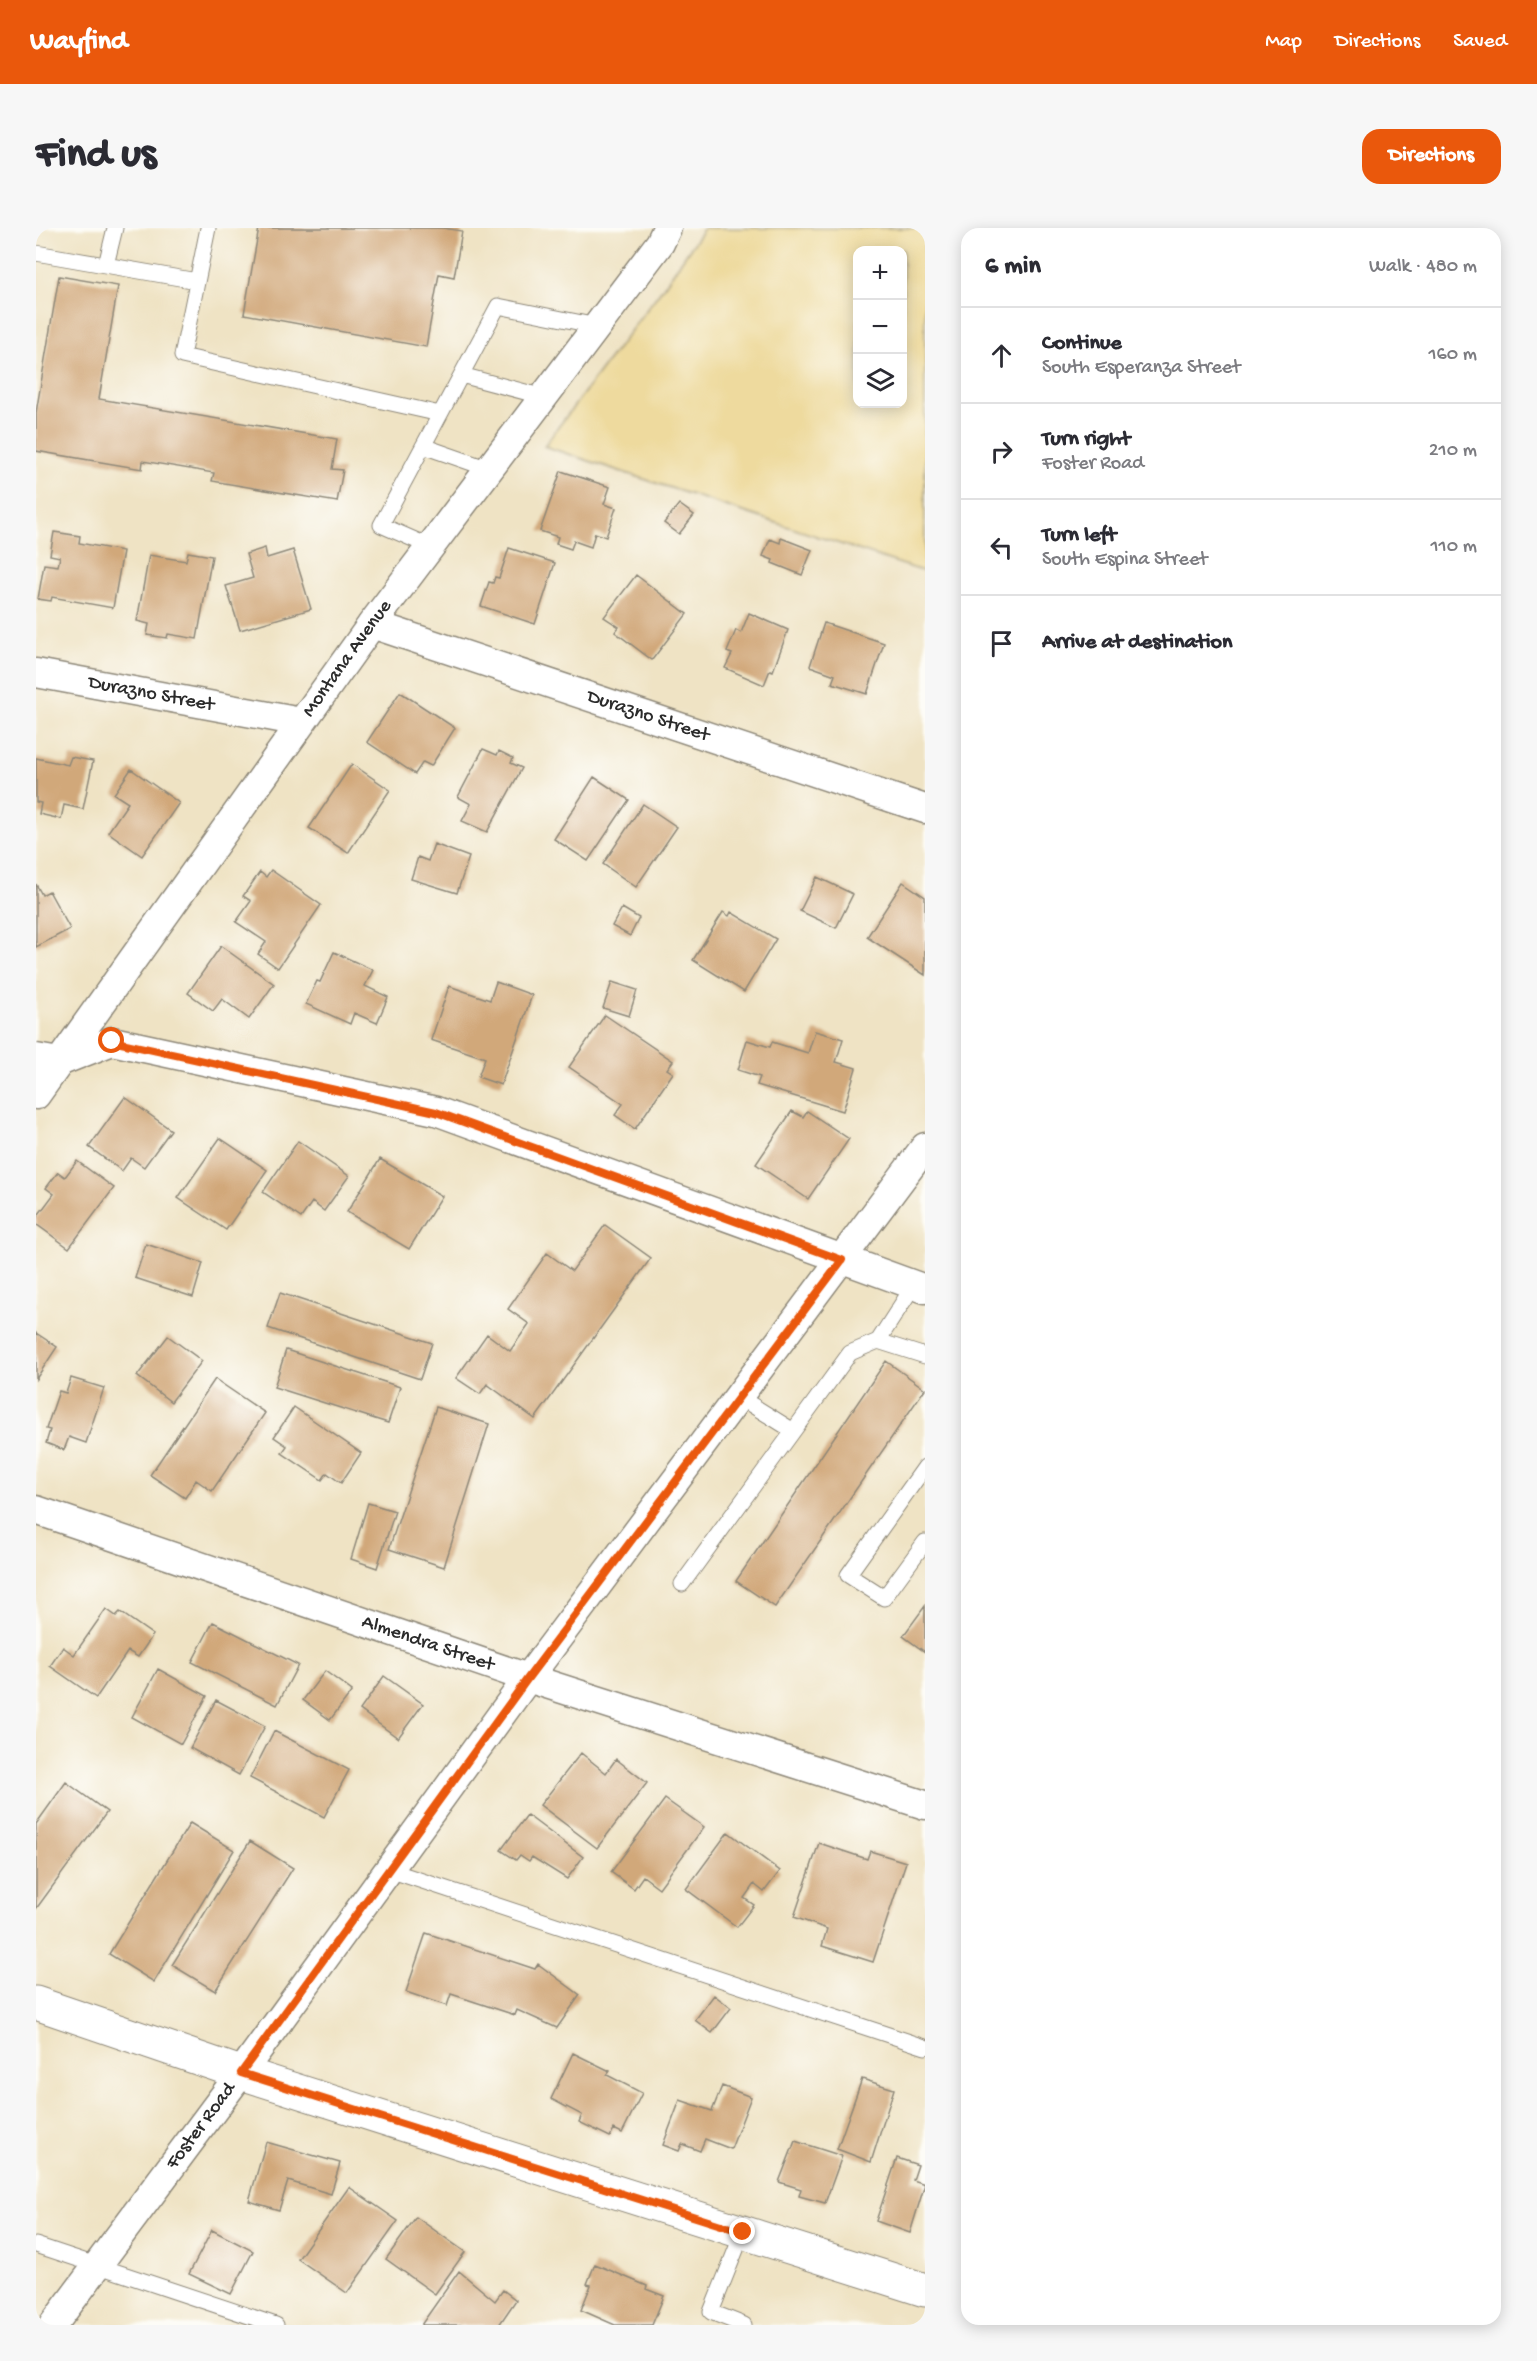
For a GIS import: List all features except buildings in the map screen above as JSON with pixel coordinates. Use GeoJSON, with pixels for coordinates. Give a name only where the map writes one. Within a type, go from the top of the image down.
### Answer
{"type":"FeatureCollection","features":[{"type":"Feature","properties":{"kind":"street","name":"Montana Avenue"},"geometry":{"type":"LineString","coordinates":[[36,1095],[48,1060],[302,722],[372,624],[660,243],[667,228]]}},
{"type":"Feature","properties":{"kind":"street","name":"Durazno Street"},"geometry":{"type":"LineString","coordinates":[[372,624],[925,809]]}},
{"type":"Feature","properties":{"kind":"street","name":"Durazno Street"},"geometry":{"type":"LineString","coordinates":[[36,673],[302,722]]}},
{"type":"Feature","properties":{"kind":"street"},"geometry":{"type":"LineString","coordinates":[[48,1060],[112,1041],[436,1112],[919,1287]]}},
{"type":"Feature","properties":{"kind":"street","name":"Foster Road"},"geometry":{"type":"LineString","coordinates":[[54,2325],[241,2073],[528,1678],[925,1147]]}},
{"type":"Feature","properties":{"kind":"street","name":"Almendra Street"},"geometry":{"type":"LineString","coordinates":[[36,1510],[528,1678],[925,1805]]}},
{"type":"Feature","properties":{"kind":"street"},"geometry":{"type":"LineString","coordinates":[[36,2003],[241,2073],[925,2290]]}},
{"type":"Feature","properties":{"kind":"lane"},"geometry":{"type":"LineString","coordinates":[[106,265],[115,228]]}},
{"type":"Feature","properties":{"kind":"lane"},"geometry":{"type":"LineString","coordinates":[[208,228],[182,356],[440,414]]}},
{"type":"Feature","properties":{"kind":"lane"},"geometry":{"type":"LineString","coordinates":[[36,253],[197,280]]}},
{"type":"Feature","properties":{"kind":"lane"},"geometry":{"type":"LineString","coordinates":[[431,547],[381,525],[498,306],[597,326]]}},
{"type":"Feature","properties":{"kind":"lane"},"geometry":{"type":"LineString","coordinates":[[461,375],[544,398]]}},
{"type":"Feature","properties":{"kind":"lane"},"geometry":{"type":"LineString","coordinates":[[423,446],[489,469]]}},
{"type":"Feature","properties":{"kind":"lane"},"geometry":{"type":"LineString","coordinates":[[682,1584],[850,1353],[878,1341],[919,1287]]}},
{"type":"Feature","properties":{"kind":"lane"},"geometry":{"type":"LineString","coordinates":[[878,1341],[925,1356]]}},
{"type":"Feature","properties":{"kind":"lane"},"geometry":{"type":"LineString","coordinates":[[739,1397],[792,1430]]}},
{"type":"Feature","properties":{"kind":"lane"},"geometry":{"type":"LineString","coordinates":[[925,1467],[848,1575],[884,1598],[925,1542]]}},
{"type":"Feature","properties":{"kind":"lane"},"geometry":{"type":"LineString","coordinates":[[389,1870],[925,2047]]}},
{"type":"Feature","properties":{"kind":"lane"},"geometry":{"type":"LineString","coordinates":[[743,2232],[711,2312],[744,2325]]}},
{"type":"Feature","properties":{"kind":"lane"},"geometry":{"type":"LineString","coordinates":[[36,2245],[276,2325]]}},
{"type":"Feature","properties":{"kind":"sand"},"geometry":{"type":"Polygon","coordinates":[[[704,228],[925,228],[925,572],[544,446],[662,289],[704,228]]]}},
{"type":"Feature","properties":{"kind":"route"},"geometry":{"type":"LineString","coordinates":[[112,1041],[436,1112],[842,1260],[528,1678],[241,2073],[743,2232]]}}]}
